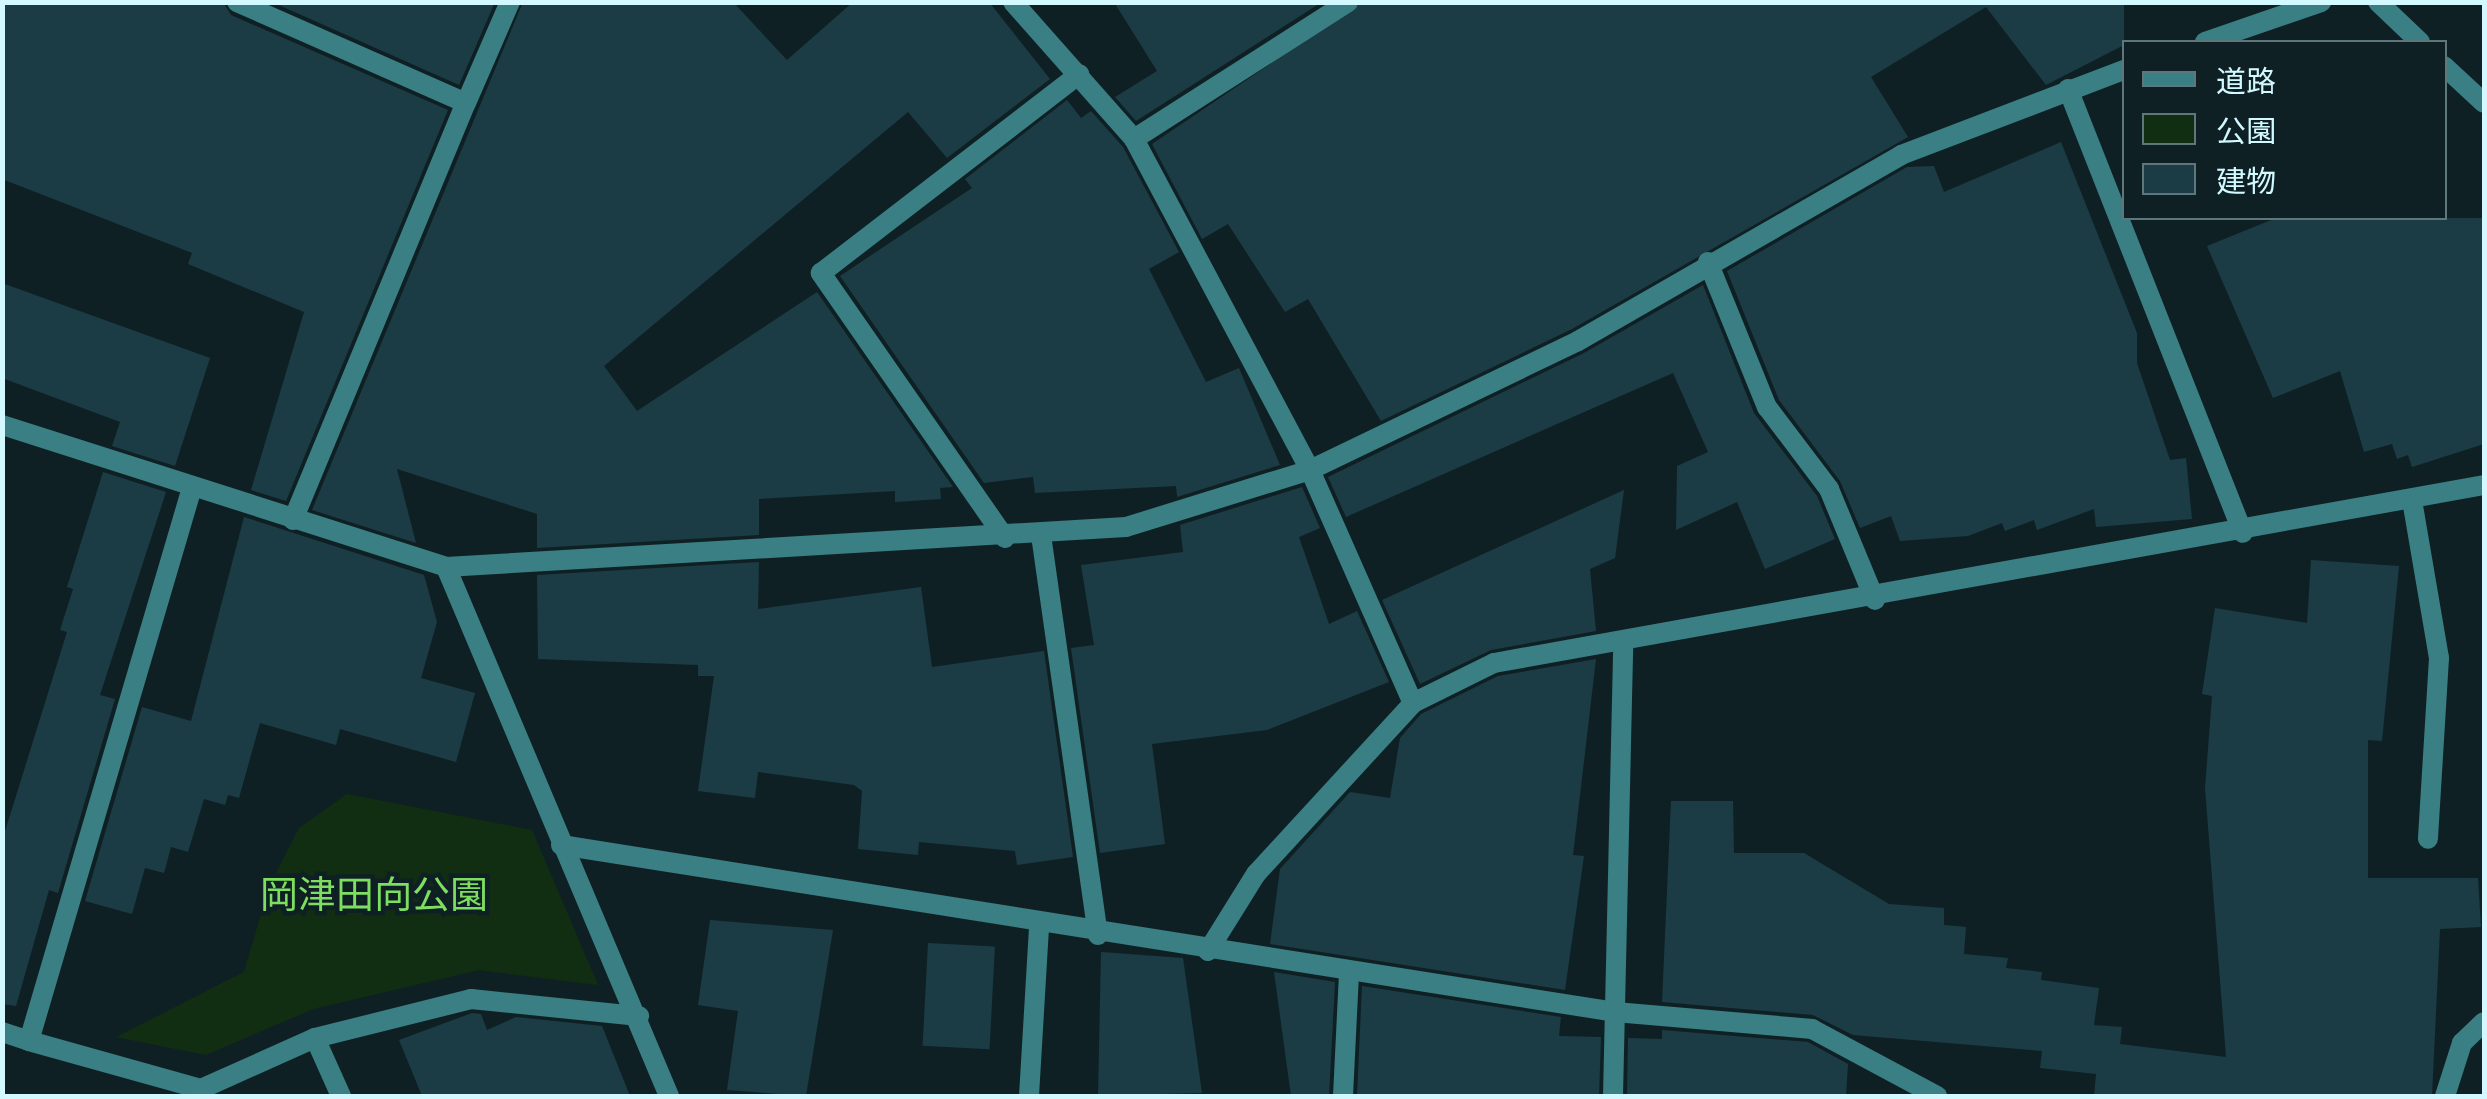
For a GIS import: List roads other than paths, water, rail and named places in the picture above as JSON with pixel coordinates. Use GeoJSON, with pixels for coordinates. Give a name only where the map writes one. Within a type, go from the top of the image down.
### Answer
{"type":"FeatureCollection","features":[{"type":"Feature","properties":{"kind":"street"},"geometry":{"type":"LineString","coordinates":[[236,2],[466,103]]}},
{"type":"Feature","properties":{"kind":"street"},"geometry":{"type":"LineString","coordinates":[[293,520],[510,2]]}},
{"type":"Feature","properties":{"kind":"street"},"geometry":{"type":"LineString","coordinates":[[1012,2],[1134,139],[1310,470],[1413,703]]}},
{"type":"Feature","properties":{"kind":"street"},"geometry":{"type":"LineString","coordinates":[[1134,139],[1348,2]]}},
{"type":"Feature","properties":{"kind":"street"},"geometry":{"type":"LineString","coordinates":[[2211,40],[2321,2]]}},
{"type":"Feature","properties":{"kind":"street"},"geometry":{"type":"LineString","coordinates":[[2378,2],[2418,40]]}},
{"type":"Feature","properties":{"kind":"street"},"geometry":{"type":"LineString","coordinates":[[2447,69],[2484,104]]}},
{"type":"Feature","properties":{"kind":"street"},"geometry":{"type":"LineString","coordinates":[[2,425],[191,491],[446,567],[1005,538],[1126,527],[1310,470],[1578,341],[1708,262],[1901,156],[2122,71]]}},
{"type":"Feature","properties":{"kind":"street"},"geometry":{"type":"LineString","coordinates":[[1005,538],[821,273],[1078,74]]}},
{"type":"Feature","properties":{"kind":"street"},"geometry":{"type":"LineString","coordinates":[[2068,90],[2242,533]]}},
{"type":"Feature","properties":{"kind":"street"},"geometry":{"type":"LineString","coordinates":[[1708,262],[1768,407],[1829,489],[1875,600]]}},
{"type":"Feature","properties":{"kind":"street"},"geometry":{"type":"LineString","coordinates":[[1208,951],[1256,874],[1413,703],[1494,663],[1875,600],[2484,485]]}},
{"type":"Feature","properties":{"kind":"street"},"geometry":{"type":"LineString","coordinates":[[29,1041],[191,491]]}},
{"type":"Feature","properties":{"kind":"street"},"geometry":{"type":"LineString","coordinates":[[2412,500],[2438,658],[2428,839]]}},
{"type":"Feature","properties":{"kind":"street"},"geometry":{"type":"LineString","coordinates":[[1041,535],[1098,935]]}},
{"type":"Feature","properties":{"kind":"street"},"geometry":{"type":"LineString","coordinates":[[446,567],[670,1096]]}},
{"type":"Feature","properties":{"kind":"street"},"geometry":{"type":"LineString","coordinates":[[1614,1096],[1623,643]]}},
{"type":"Feature","properties":{"kind":"street"},"geometry":{"type":"LineString","coordinates":[[561,845],[1039,926],[1614,1012],[1812,1029],[1908,1089],[1937,1096]]}},
{"type":"Feature","properties":{"kind":"street"},"geometry":{"type":"LineString","coordinates":[[1029,1096],[1039,926]]}},
{"type":"Feature","properties":{"kind":"street"},"geometry":{"type":"LineString","coordinates":[[1343,1096],[1349,972]]}},
{"type":"Feature","properties":{"kind":"street"},"geometry":{"type":"LineString","coordinates":[[2,1032],[200,1093],[314,1038],[471,999],[638,1016]]}},
{"type":"Feature","properties":{"kind":"street"},"geometry":{"type":"LineString","coordinates":[[2444,1096],[2462,1043],[2484,1022]]}},
{"type":"Feature","properties":{"kind":"street"},"geometry":{"type":"LineString","coordinates":[[314,1038],[341,1096]]}},
{"type":"Feature","properties":{"kind":"park label","name":"岡津田向公園"},"geometry":{"type":"Point","coordinates":[374,896]}}]}
